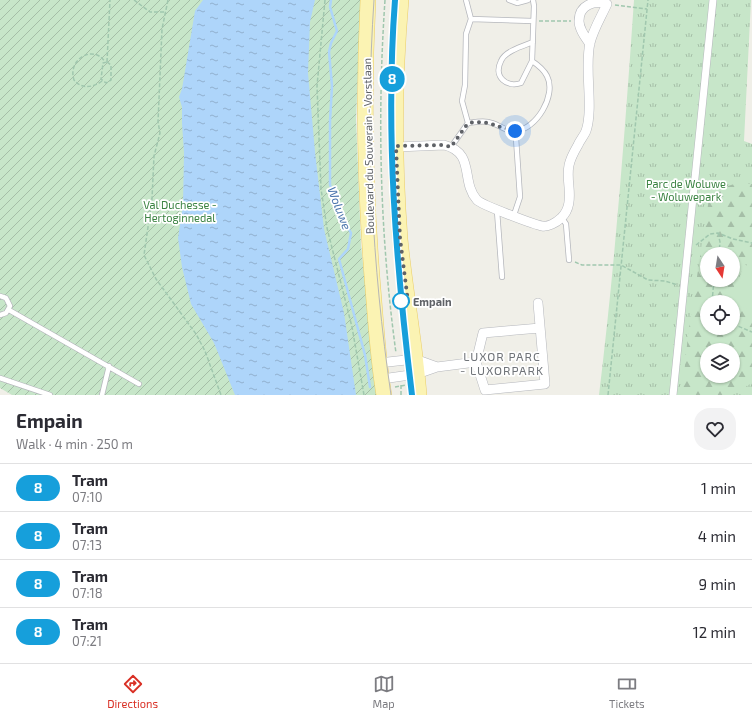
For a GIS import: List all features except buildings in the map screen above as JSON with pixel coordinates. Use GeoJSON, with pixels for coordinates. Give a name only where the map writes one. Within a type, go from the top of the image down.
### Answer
{"type":"FeatureCollection","features":[{"type":"Feature","properties":{"kind":"main road","name":"Boulevard du Souverain - Vorstlaan"},"geometry":{"type":"LineString","coordinates":[[368,0],[365,100],[366,192],[380,363],[386,387]]}},
{"type":"Feature","properties":{"kind":"main road"},"geometry":{"type":"LineString","coordinates":[[401,0],[396,99],[396,146],[400,238],[415,378]]}},
{"type":"Feature","properties":{"kind":"street"},"geometry":{"type":"LineString","coordinates":[[673,395],[713,0]]}},
{"type":"Feature","properties":{"kind":"street"},"geometry":{"type":"LineString","coordinates":[[396,146],[444,145],[451,147],[460,153],[464,159],[472,194],[478,202],[497,211],[514,215],[543,226],[552,224],[562,218],[568,209],[570,200],[567,174],[568,164],[586,132],[590,44],[607,4],[598,2],[590,3],[582,10],[579,21],[582,32],[590,44]]}},
{"type":"Feature","properties":{"kind":"street"},"geometry":{"type":"LineString","coordinates":[[538,303],[545,384],[485,390],[476,362],[483,333],[540,328]]}},
{"type":"Feature","properties":{"kind":"street"},"geometry":{"type":"LineString","coordinates":[[386,387],[415,378],[437,367],[476,362]]}},
{"type":"Feature","properties":{"kind":"street"},"geometry":{"type":"LineString","coordinates":[[380,363],[415,378],[437,367]]}},
{"type":"Feature","properties":{"kind":"lane"},"geometry":{"type":"LineString","coordinates":[[466,0],[471,19],[466,34],[465,85],[462,102],[468,123]]}},
{"type":"Feature","properties":{"kind":"lane"},"geometry":{"type":"LineString","coordinates":[[509,0],[517,3],[528,0]]}},
{"type":"Feature","properties":{"kind":"lane"},"geometry":{"type":"LineString","coordinates":[[533,0],[534,6],[533,21],[533,42],[532,61],[521,83],[514,86],[505,83],[500,77],[499,69],[501,60],[516,49],[533,42]]}},
{"type":"Feature","properties":{"kind":"lane"},"geometry":{"type":"LineString","coordinates":[[471,19],[533,21]]}},
{"type":"Feature","properties":{"kind":"lane"},"geometry":{"type":"LineString","coordinates":[[451,147],[468,123],[483,121],[493,123],[502,129],[515,131],[528,126],[536,120],[550,90],[548,77],[540,66],[532,61]]}},
{"type":"Feature","properties":{"kind":"lane"},"geometry":{"type":"LineString","coordinates":[[514,215],[520,197],[516,138]]}},
{"type":"Feature","properties":{"kind":"lane"},"geometry":{"type":"LineString","coordinates":[[497,211],[502,277]]}},
{"type":"Feature","properties":{"kind":"lane"},"geometry":{"type":"LineString","coordinates":[[562,218],[566,224],[569,260]]}},
{"type":"Feature","properties":{"kind":"lane"},"geometry":{"type":"LineString","coordinates":[[0,296],[8,300],[10,306],[9,310]]}},
{"type":"Feature","properties":{"kind":"lane"},"geometry":{"type":"LineString","coordinates":[[0,314],[6,313],[9,310]]}},
{"type":"Feature","properties":{"kind":"lane"},"geometry":{"type":"LineString","coordinates":[[9,310],[139,384]]}},
{"type":"Feature","properties":{"kind":"lane"},"geometry":{"type":"LineString","coordinates":[[102,395],[108,366]]}},
{"type":"Feature","properties":{"kind":"lane"},"geometry":{"type":"LineString","coordinates":[[0,378],[50,395]]}},
{"type":"Feature","properties":{"kind":"path"},"geometry":{"type":"LineString","coordinates":[[102,81],[101,67],[106,62],[110,0]]}},
{"type":"Feature","properties":{"kind":"path"},"geometry":{"type":"LineString","coordinates":[[134,0],[150,12],[166,12]]}},
{"type":"Feature","properties":{"kind":"path"},"geometry":{"type":"LineString","coordinates":[[168,0],[162,29],[158,122],[160,133],[154,156],[152,199],[144,255],[156,279],[196,334],[205,351],[221,395]]}},
{"type":"Feature","properties":{"kind":"path"},"geometry":{"type":"LineString","coordinates":[[325,0],[317,86],[322,189],[334,260],[352,326],[364,395]]}},
{"type":"Feature","properties":{"kind":"path"},"geometry":{"type":"LineString","coordinates":[[608,395],[648,0]]}},
{"type":"Feature","properties":{"kind":"path"},"geometry":{"type":"LineString","coordinates":[[607,4],[647,9]]}},
{"type":"Feature","properties":{"kind":"path"},"geometry":{"type":"LineString","coordinates":[[533,21],[579,21]]}},
{"type":"Feature","properties":{"kind":"path"},"geometry":{"type":"LineString","coordinates":[[86,55],[96,56],[106,62],[111,65],[111,80],[106,83],[102,81],[91,86],[79,85],[74,80],[73,68],[76,61],[86,55]]}},
{"type":"Feature","properties":{"kind":"path"},"geometry":{"type":"LineString","coordinates":[[718,233],[720,247]]}},
{"type":"Feature","properties":{"kind":"path"},"geometry":{"type":"LineString","coordinates":[[697,245],[710,234],[718,233],[733,239],[752,243]]}},
{"type":"Feature","properties":{"kind":"path"},"geometry":{"type":"LineString","coordinates":[[569,260],[582,265],[621,265],[648,280],[674,283]]}},
{"type":"Feature","properties":{"kind":"path"},"geometry":{"type":"LineString","coordinates":[[740,327],[752,332]]}},
{"type":"Feature","properties":{"kind":"path"},"geometry":{"type":"LineString","coordinates":[[386,387],[415,378]]}},
{"type":"Feature","properties":{"kind":"green space","name":"Val Duchesse - Hertoginnedal"},"geometry":{"type":"Polygon","coordinates":[[[0,0],[361,0],[356,119],[361,245],[377,395],[12,395],[0,388],[0,0]]]}},
{"type":"Feature","properties":{"kind":"green space","name":"Parc de Woluwe - Woluwepark"},"geometry":{"type":"Polygon","coordinates":[[[634,0],[751,0],[744,141],[752,144],[752,395],[599,395],[615,247],[634,0]]]}},
{"type":"Feature","properties":{"kind":"green space"},"geometry":{"type":"Polygon","coordinates":[[[737,183],[752,184],[752,249],[740,274],[740,247],[702,247],[710,192],[737,183]]]}},
{"type":"Feature","properties":{"kind":"green space"},"geometry":{"type":"Polygon","coordinates":[[[752,254],[752,312],[740,306],[740,295],[732,295],[736,287],[740,287],[740,278],[752,254]]]}},
{"type":"Feature","properties":{"kind":"green space"},"geometry":{"type":"Polygon","coordinates":[[[700,257],[700,287],[734,287],[730,295],[700,295],[700,335],[740,335],[740,310],[752,316],[752,383],[730,395],[682,395],[688,335],[700,257]]]}},
{"type":"Feature","properties":{"kind":"water"},"geometry":{"type":"Polygon","coordinates":[[[203,0],[315,0],[310,22],[308,73],[315,152],[324,229],[344,313],[356,395],[235,395],[214,343],[191,304],[182,267],[178,238],[183,205],[184,153],[182,107],[179,97],[182,89],[195,11],[203,0]]]}},
{"type":"Feature","properties":{"kind":"waterway","name":"Woluwe"},"geometry":{"type":"LineString","coordinates":[[331,0],[330,7],[337,31],[331,43],[329,52],[332,86],[330,121],[330,185],[338,202],[342,217],[351,233],[348,249],[339,259],[365,355],[370,387]]}},
{"type":"Feature","properties":{"kind":"tram line"},"geometry":{"type":"LineString","coordinates":[[374,0],[370,99],[372,198],[379,297],[391,395]]}},
{"type":"Feature","properties":{"kind":"tram line"},"geometry":{"type":"LineString","coordinates":[[395,0],[391,99],[394,198],[401,297],[412,395]]}},
{"type":"Feature","properties":{"kind":"tram line","name":"8"},"geometry":{"type":"LineString","coordinates":[[395,0],[391,99],[393,191],[400,287],[412,395]]}},
{"type":"Feature","properties":{"kind":"place","name":"Empain"},"geometry":{"type":"Point","coordinates":[401,301]}},
{"type":"Feature","properties":{"kind":"district","name":"LUXOR PARC - LUXORPARK"},"geometry":{"type":"Point","coordinates":[502,363]}},
{"type":"Feature","properties":{"kind":"route"},"geometry":{"type":"LineString","coordinates":[[401,301],[408,302],[400,238],[396,146],[444,145],[451,147],[468,123],[483,121],[493,123],[502,129],[515,131]]}}]}
